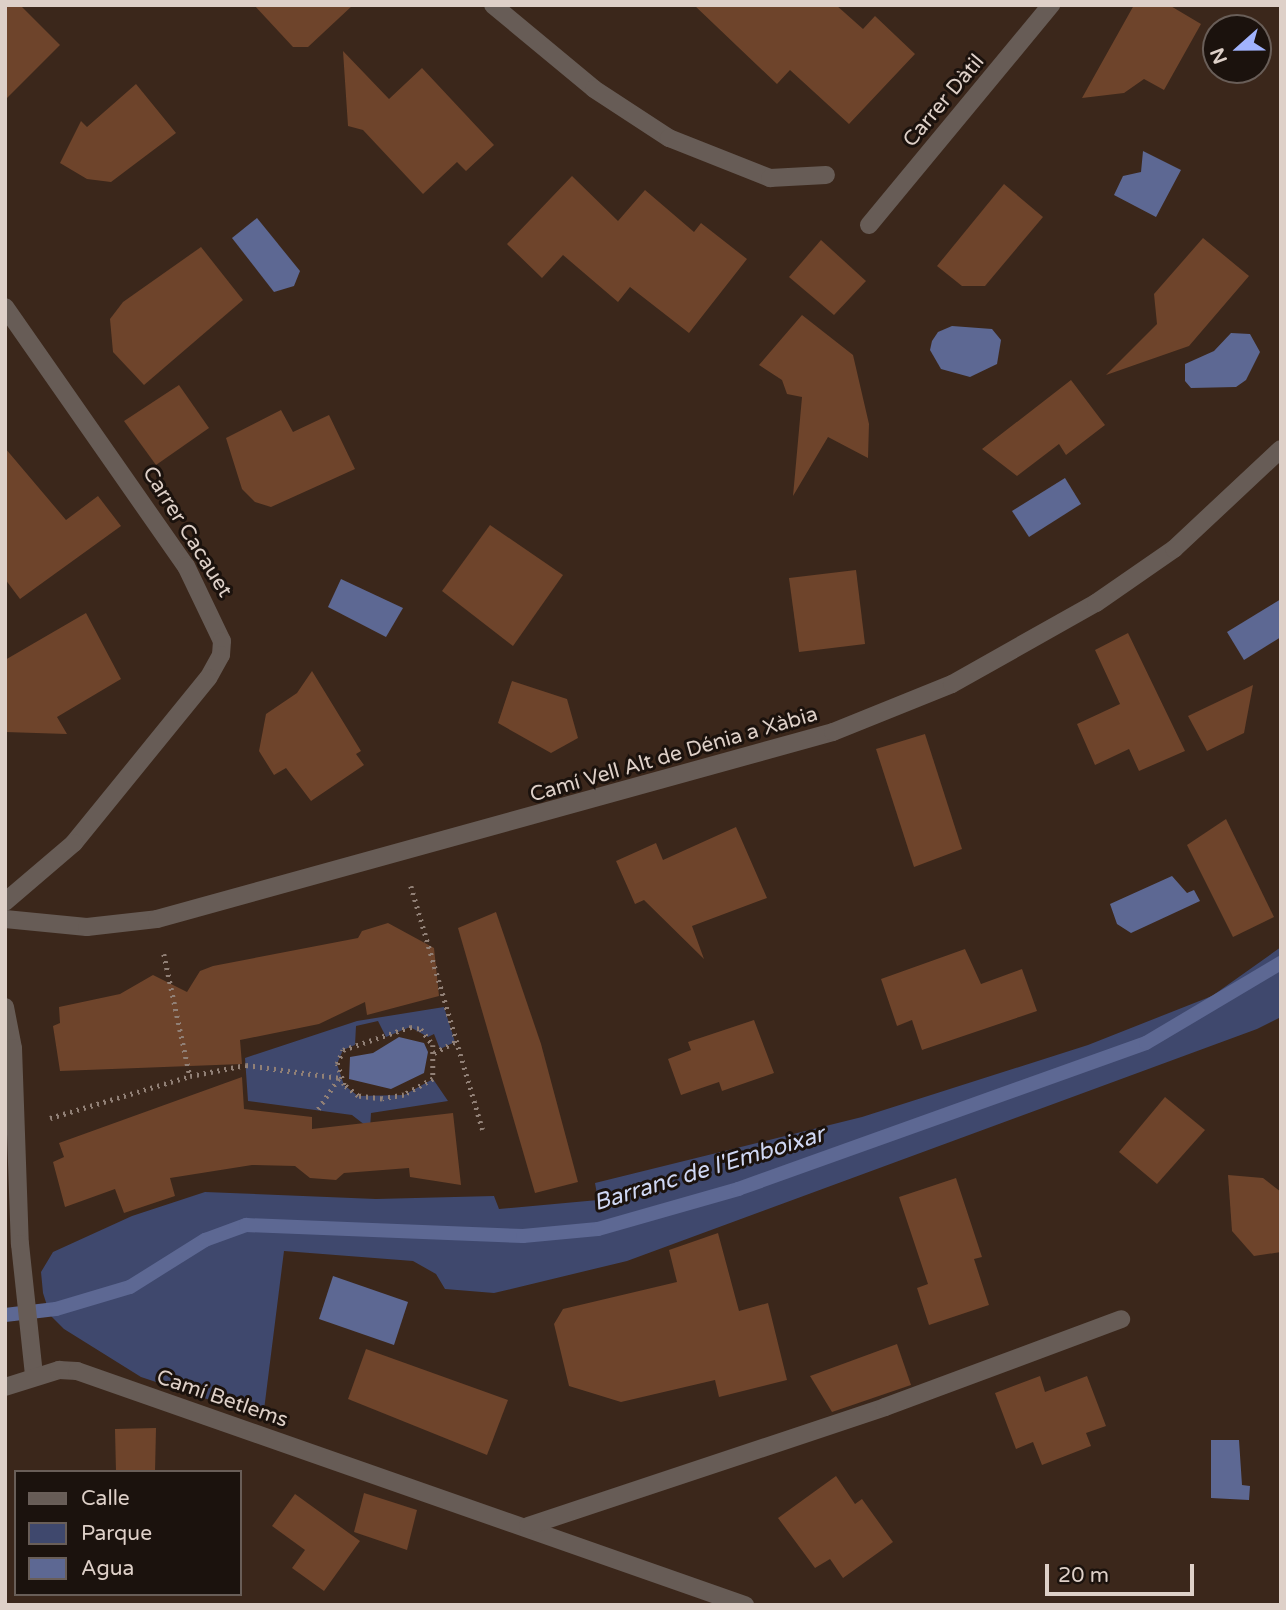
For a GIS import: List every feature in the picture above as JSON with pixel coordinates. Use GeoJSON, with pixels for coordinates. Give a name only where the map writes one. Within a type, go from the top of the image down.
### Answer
{"type":"FeatureCollection","features":[{"type":"Feature","properties":{"kind":"street"},"geometry":{"type":"LineString","coordinates":[[493,5],[594,89],[669,138],[770,178],[826,175]]}},
{"type":"Feature","properties":{"kind":"street","name":"Carrer Dàtil"},"geometry":{"type":"LineString","coordinates":[[869,225],[1051,5]]}},
{"type":"Feature","properties":{"kind":"street","name":"Carrer Cacauet"},"geometry":{"type":"LineString","coordinates":[[5,307],[186,566],[222,640],[221,655],[208,678],[74,843],[5,902]]}},
{"type":"Feature","properties":{"kind":"street","name":"Camí Vell Alt de Dénia a Xàbia"},"geometry":{"type":"LineString","coordinates":[[5,919],[87,927],[157,919],[404,854],[833,732],[953,684],[1054,629],[1174,549],[1281,449]]}},
{"type":"Feature","properties":{"kind":"street"},"geometry":{"type":"LineString","coordinates":[[5,1007],[13,1048],[19,1244],[34,1377]]}},
{"type":"Feature","properties":{"kind":"street"},"geometry":{"type":"LineString","coordinates":[[528,1526],[886,1407],[1121,1319]]}},
{"type":"Feature","properties":{"kind":"street","name":"Camí Betlems"},"geometry":{"type":"LineString","coordinates":[[5,1387],[34,1377],[77,1371],[528,1526],[745,1605]]}},
{"type":"Feature","properties":{"kind":"path"},"geometry":{"type":"LineString","coordinates":[[404,854],[455,1042],[483,1129]]}},
{"type":"Feature","properties":{"kind":"path"},"geometry":{"type":"LineString","coordinates":[[157,919],[190,1076]]}},
{"type":"Feature","properties":{"kind":"path"},"geometry":{"type":"LineString","coordinates":[[15,1124],[148,1092],[190,1076],[246,1066],[340,1078],[358,1096],[404,1095],[433,1079],[434,1053],[421,1029],[396,1028],[379,1041],[343,1050],[340,1078],[318,1109]]}},
{"type":"Feature","properties":{"kind":"path"},"geometry":{"type":"LineString","coordinates":[[434,1053],[455,1042]]}},
{"type":"Feature","properties":{"kind":"green space"},"geometry":{"type":"Polygon","coordinates":[[[1281,947],[1281,1017],[1257,1029],[627,1261],[494,1293],[445,1289],[436,1274],[413,1261],[284,1251],[264,1410],[237,1409],[141,1377],[64,1329],[50,1315],[43,1293],[41,1272],[53,1252],[132,1216],[205,1192],[376,1199],[494,1196],[499,1209],[598,1200],[595,1183],[862,1117],[1088,1045],[1212,996],[1281,947]]]}},
{"type":"Feature","properties":{"kind":"green space"},"geometry":{"type":"Polygon","coordinates":[[[444,1007],[455,1042],[440,1049],[434,1034],[428,1037],[410,1027],[386,1037],[378,1021],[356,1026],[355,1045],[343,1050],[337,1064],[344,1085],[358,1096],[404,1095],[433,1079],[448,1101],[371,1113],[370,1129],[352,1115],[248,1101],[245,1058],[357,1021],[444,1007]]]}},
{"type":"Feature","properties":{"kind":"water"},"geometry":{"type":"Polygon","coordinates":[[[1143,151],[1181,170],[1156,217],[1114,195],[1123,176],[1141,172],[1143,151]]]}},
{"type":"Feature","properties":{"kind":"water"},"geometry":{"type":"Polygon","coordinates":[[[257,218],[300,271],[294,286],[274,292],[232,238],[257,218]]]}},
{"type":"Feature","properties":{"kind":"water"},"geometry":{"type":"Polygon","coordinates":[[[952,326],[992,329],[1001,340],[997,364],[970,377],[941,369],[930,350],[932,341],[938,332],[952,326]]]}},
{"type":"Feature","properties":{"kind":"water"},"geometry":{"type":"Polygon","coordinates":[[[1231,333],[1250,334],[1260,352],[1246,380],[1236,387],[1191,388],[1185,381],[1185,364],[1214,351],[1231,333]]]}},
{"type":"Feature","properties":{"kind":"water"},"geometry":{"type":"Polygon","coordinates":[[[1065,478],[1081,504],[1029,537],[1012,511],[1065,478]]]}},
{"type":"Feature","properties":{"kind":"water"},"geometry":{"type":"Polygon","coordinates":[[[341,579],[403,608],[386,637],[328,607],[341,579]]]}},
{"type":"Feature","properties":{"kind":"water"},"geometry":{"type":"Polygon","coordinates":[[[1281,599],[1281,637],[1244,660],[1227,632],[1281,599]]]}},
{"type":"Feature","properties":{"kind":"water"},"geometry":{"type":"Polygon","coordinates":[[[1172,876],[1187,893],[1194,890],[1200,901],[1131,933],[1117,924],[1110,904],[1172,876]]]}},
{"type":"Feature","properties":{"kind":"water"},"geometry":{"type":"Polygon","coordinates":[[[399,1037],[424,1043],[428,1052],[424,1073],[391,1089],[349,1079],[350,1057],[373,1053],[399,1037]]]}},
{"type":"Feature","properties":{"kind":"water"},"geometry":{"type":"Polygon","coordinates":[[[333,1276],[408,1302],[394,1345],[319,1319],[333,1276]]]}},
{"type":"Feature","properties":{"kind":"water"},"geometry":{"type":"Polygon","coordinates":[[[1211,1440],[1239,1440],[1242,1485],[1250,1486],[1249,1500],[1211,1498],[1211,1440]]]}},
{"type":"Feature","properties":{"kind":"building"},"geometry":{"type":"Polygon","coordinates":[[[5,5],[20,5],[60,45],[5,100],[5,5]]]}},
{"type":"Feature","properties":{"kind":"building"},"geometry":{"type":"Polygon","coordinates":[[[254,5],[353,5],[308,47],[293,47],[254,5]]]}},
{"type":"Feature","properties":{"kind":"building"},"geometry":{"type":"Polygon","coordinates":[[[694,5],[836,5],[863,29],[875,16],[915,54],[849,124],[790,70],[777,84],[694,5]]]}},
{"type":"Feature","properties":{"kind":"building"},"geometry":{"type":"Polygon","coordinates":[[[1134,5],[1169,5],[1201,24],[1164,90],[1144,79],[1124,93],[1082,98],[1134,5]]]}},
{"type":"Feature","properties":{"kind":"building"},"geometry":{"type":"Polygon","coordinates":[[[343,51],[389,99],[422,68],[494,145],[466,171],[457,162],[423,194],[363,130],[348,126],[343,51]]]}},
{"type":"Feature","properties":{"kind":"building"},"geometry":{"type":"Polygon","coordinates":[[[136,84],[176,133],[111,182],[87,179],[60,163],[81,121],[87,127],[136,84]]]}},
{"type":"Feature","properties":{"kind":"building"},"geometry":{"type":"Polygon","coordinates":[[[572,176],[618,221],[645,190],[694,232],[701,223],[747,259],[689,333],[630,287],[618,302],[563,255],[542,278],[507,244],[572,176]]]}},
{"type":"Feature","properties":{"kind":"building"},"geometry":{"type":"Polygon","coordinates":[[[1004,184],[1043,217],[985,286],[962,286],[937,266],[1004,184]]]}},
{"type":"Feature","properties":{"kind":"building"},"geometry":{"type":"Polygon","coordinates":[[[1203,238],[1249,276],[1189,346],[1106,375],[1157,324],[1154,294],[1203,238]]]}},
{"type":"Feature","properties":{"kind":"building"},"geometry":{"type":"Polygon","coordinates":[[[821,240],[866,281],[834,315],[789,277],[821,240]]]}},
{"type":"Feature","properties":{"kind":"building"},"geometry":{"type":"Polygon","coordinates":[[[201,247],[243,300],[144,385],[113,352],[110,319],[123,302],[201,247]]]}},
{"type":"Feature","properties":{"kind":"building"},"geometry":{"type":"Polygon","coordinates":[[[802,315],[853,355],[869,424],[868,458],[828,437],[793,496],[802,397],[787,394],[782,380],[759,365],[802,315]]]}},
{"type":"Feature","properties":{"kind":"building"},"geometry":{"type":"Polygon","coordinates":[[[1071,380],[1105,425],[1066,455],[1059,444],[1017,476],[982,449],[1071,380]]]}},
{"type":"Feature","properties":{"kind":"building"},"geometry":{"type":"Polygon","coordinates":[[[179,385],[209,428],[156,465],[124,421],[179,385]]]}},
{"type":"Feature","properties":{"kind":"building"},"geometry":{"type":"Polygon","coordinates":[[[281,410],[293,432],[329,415],[355,469],[271,507],[255,502],[242,489],[226,438],[281,410]]]}},
{"type":"Feature","properties":{"kind":"building"},"geometry":{"type":"Polygon","coordinates":[[[5,448],[66,520],[98,496],[121,526],[20,599],[5,579],[5,448]]]}},
{"type":"Feature","properties":{"kind":"building"},"geometry":{"type":"Polygon","coordinates":[[[490,525],[563,575],[513,646],[442,591],[490,525]]]}},
{"type":"Feature","properties":{"kind":"building"},"geometry":{"type":"Polygon","coordinates":[[[856,570],[865,644],[799,652],[789,578],[856,570]]]}},
{"type":"Feature","properties":{"kind":"building"},"geometry":{"type":"Polygon","coordinates":[[[86,613],[121,679],[57,717],[67,734],[5,732],[5,660],[86,613]]]}},
{"type":"Feature","properties":{"kind":"building"},"geometry":{"type":"Polygon","coordinates":[[[1128,633],[1185,751],[1139,771],[1129,749],[1095,765],[1077,724],[1120,704],[1095,650],[1128,633]]]}},
{"type":"Feature","properties":{"kind":"building"},"geometry":{"type":"Polygon","coordinates":[[[312,671],[361,751],[356,754],[364,765],[311,801],[286,768],[274,775],[259,751],[266,714],[297,693],[312,671]]]}},
{"type":"Feature","properties":{"kind":"building"},"geometry":{"type":"Polygon","coordinates":[[[512,681],[567,699],[578,738],[551,753],[498,723],[512,681]]]}},
{"type":"Feature","properties":{"kind":"building"},"geometry":{"type":"Polygon","coordinates":[[[1253,685],[1244,733],[1207,751],[1188,716],[1253,685]]]}},
{"type":"Feature","properties":{"kind":"building"},"geometry":{"type":"Polygon","coordinates":[[[925,734],[962,849],[914,867],[876,749],[925,734]]]}},
{"type":"Feature","properties":{"kind":"building"},"geometry":{"type":"Polygon","coordinates":[[[1226,819],[1274,917],[1233,937],[1187,845],[1226,819]]]}},
{"type":"Feature","properties":{"kind":"building"},"geometry":{"type":"Polygon","coordinates":[[[736,827],[767,898],[692,926],[704,959],[644,900],[635,904],[616,861],[656,843],[663,860],[736,827]]]}},
{"type":"Feature","properties":{"kind":"building"},"geometry":{"type":"Polygon","coordinates":[[[496,912],[541,1044],[578,1182],[535,1193],[458,928],[496,912]]]}},
{"type":"Feature","properties":{"kind":"building"},"geometry":{"type":"Polygon","coordinates":[[[388,923],[434,948],[439,996],[367,1015],[365,1002],[319,1024],[240,1040],[242,1064],[60,1071],[53,1026],[60,1023],[59,1007],[120,994],[153,975],[187,992],[200,971],[213,966],[358,938],[362,931],[388,923]]]}},
{"type":"Feature","properties":{"kind":"building"},"geometry":{"type":"Polygon","coordinates":[[[965,949],[981,984],[1022,969],[1037,1011],[922,1050],[912,1020],[897,1026],[881,979],[965,949]]]}},
{"type":"Feature","properties":{"kind":"building"},"geometry":{"type":"Polygon","coordinates":[[[754,1020],[774,1073],[722,1091],[719,1082],[681,1095],[668,1059],[691,1050],[688,1042],[754,1020]]]}},
{"type":"Feature","properties":{"kind":"building"},"geometry":{"type":"Polygon","coordinates":[[[242,1077],[244,1109],[312,1117],[312,1129],[453,1113],[461,1185],[410,1177],[409,1168],[344,1173],[336,1180],[310,1178],[295,1166],[252,1165],[170,1178],[175,1196],[124,1213],[115,1189],[65,1207],[53,1162],[64,1157],[59,1143],[242,1077]]]}},
{"type":"Feature","properties":{"kind":"building"},"geometry":{"type":"Polygon","coordinates":[[[1165,1097],[1205,1130],[1157,1184],[1119,1152],[1165,1097]]]}},
{"type":"Feature","properties":{"kind":"building"},"geometry":{"type":"Polygon","coordinates":[[[1228,1175],[1263,1178],[1281,1192],[1281,1252],[1254,1256],[1232,1231],[1228,1175]]]}},
{"type":"Feature","properties":{"kind":"building"},"geometry":{"type":"Polygon","coordinates":[[[956,1178],[982,1257],[974,1259],[989,1305],[929,1325],[917,1288],[928,1284],[899,1197],[956,1178]]]}},
{"type":"Feature","properties":{"kind":"building"},"geometry":{"type":"Polygon","coordinates":[[[718,1233],[739,1311],[768,1303],[787,1380],[719,1397],[715,1380],[621,1402],[569,1386],[554,1324],[563,1309],[677,1282],[669,1250],[718,1233]]]}},
{"type":"Feature","properties":{"kind":"building"},"geometry":{"type":"Polygon","coordinates":[[[897,1344],[911,1385],[832,1412],[810,1376],[897,1344]]]}},
{"type":"Feature","properties":{"kind":"building"},"geometry":{"type":"Polygon","coordinates":[[[366,1349],[508,1400],[487,1455],[348,1399],[366,1349]]]}},
{"type":"Feature","properties":{"kind":"building"},"geometry":{"type":"Polygon","coordinates":[[[1040,1376],[1045,1392],[1087,1376],[1106,1426],[1086,1433],[1091,1446],[1042,1465],[1033,1442],[1016,1449],[995,1393],[1040,1376]]]}},
{"type":"Feature","properties":{"kind":"building"},"geometry":{"type":"Polygon","coordinates":[[[156,1428],[155,1470],[116,1470],[115,1429],[156,1428]]]}},
{"type":"Feature","properties":{"kind":"building"},"geometry":{"type":"Polygon","coordinates":[[[836,1476],[855,1504],[862,1499],[893,1542],[843,1578],[830,1559],[815,1568],[778,1518],[836,1476]]]}},
{"type":"Feature","properties":{"kind":"building"},"geometry":{"type":"Polygon","coordinates":[[[364,1493],[417,1510],[407,1550],[354,1532],[364,1493]]]}},
{"type":"Feature","properties":{"kind":"building"},"geometry":{"type":"Polygon","coordinates":[[[295,1494],[360,1541],[324,1591],[292,1568],[305,1550],[272,1526],[295,1494]]]}},
{"type":"Feature","properties":{"kind":"waterway","name":"Barranc de l'Emboixar"},"geometry":{"type":"LineString","coordinates":[[5,1315],[56,1309],[130,1287],[205,1240],[246,1225],[523,1236],[598,1229],[738,1189],[1146,1043],[1281,963]]}}]}
